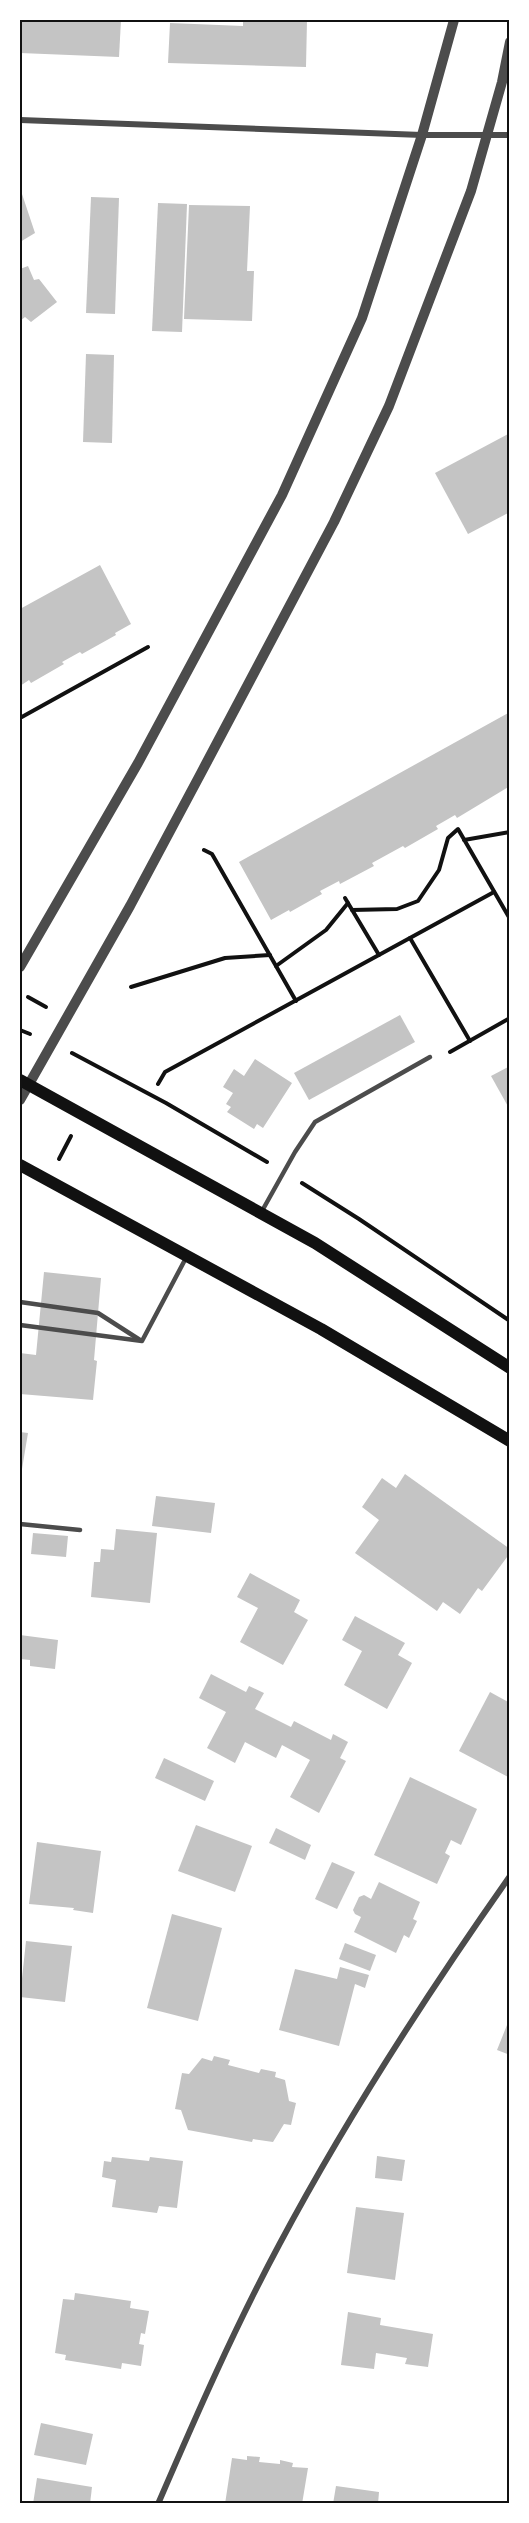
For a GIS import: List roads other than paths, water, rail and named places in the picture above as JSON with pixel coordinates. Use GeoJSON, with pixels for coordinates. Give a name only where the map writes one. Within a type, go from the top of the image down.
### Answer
{"type":"FeatureCollection","features":[{"type":"Feature","properties":{"kind":"main road"},"geometry":{"type":"LineString","coordinates":[[24,1083],[315,1243],[510,1368]]}},
{"type":"Feature","properties":{"kind":"main road"},"geometry":{"type":"LineString","coordinates":[[20,1165],[321,1329],[510,1442]]}},
{"type":"Feature","properties":{"kind":"street"},"geometry":{"type":"LineString","coordinates":[[20,967],[138,763],[282,495],[362,318],[422,135],[454,20]]}},
{"type":"Feature","properties":{"kind":"street"},"geometry":{"type":"LineString","coordinates":[[20,1100],[24,1083],[146,876],[351,488],[389,406],[420,330],[471,191],[488,135],[510,42]]}},
{"type":"Feature","properties":{"kind":"street"},"geometry":{"type":"LineString","coordinates":[[20,120],[422,135],[510,135]]}},
{"type":"Feature","properties":{"kind":"street"},"geometry":{"type":"LineString","coordinates":[[158,2504],[218,2366],[279,2244],[350,2122],[455,1954],[510,1876]]}},
{"type":"Feature","properties":{"kind":"lane"},"geometry":{"type":"LineString","coordinates":[[261,1214],[315,1122],[430,1057]]}},
{"type":"Feature","properties":{"kind":"lane"},"geometry":{"type":"LineString","coordinates":[[142,1341],[187,1256]]}},
{"type":"Feature","properties":{"kind":"lane"},"geometry":{"type":"LineString","coordinates":[[20,1302],[98,1313],[142,1341]]}},
{"type":"Feature","properties":{"kind":"lane"},"geometry":{"type":"LineString","coordinates":[[20,1325],[142,1341]]}},
{"type":"Feature","properties":{"kind":"lane"},"geometry":{"type":"LineString","coordinates":[[20,1524],[80,1530]]}}]}
